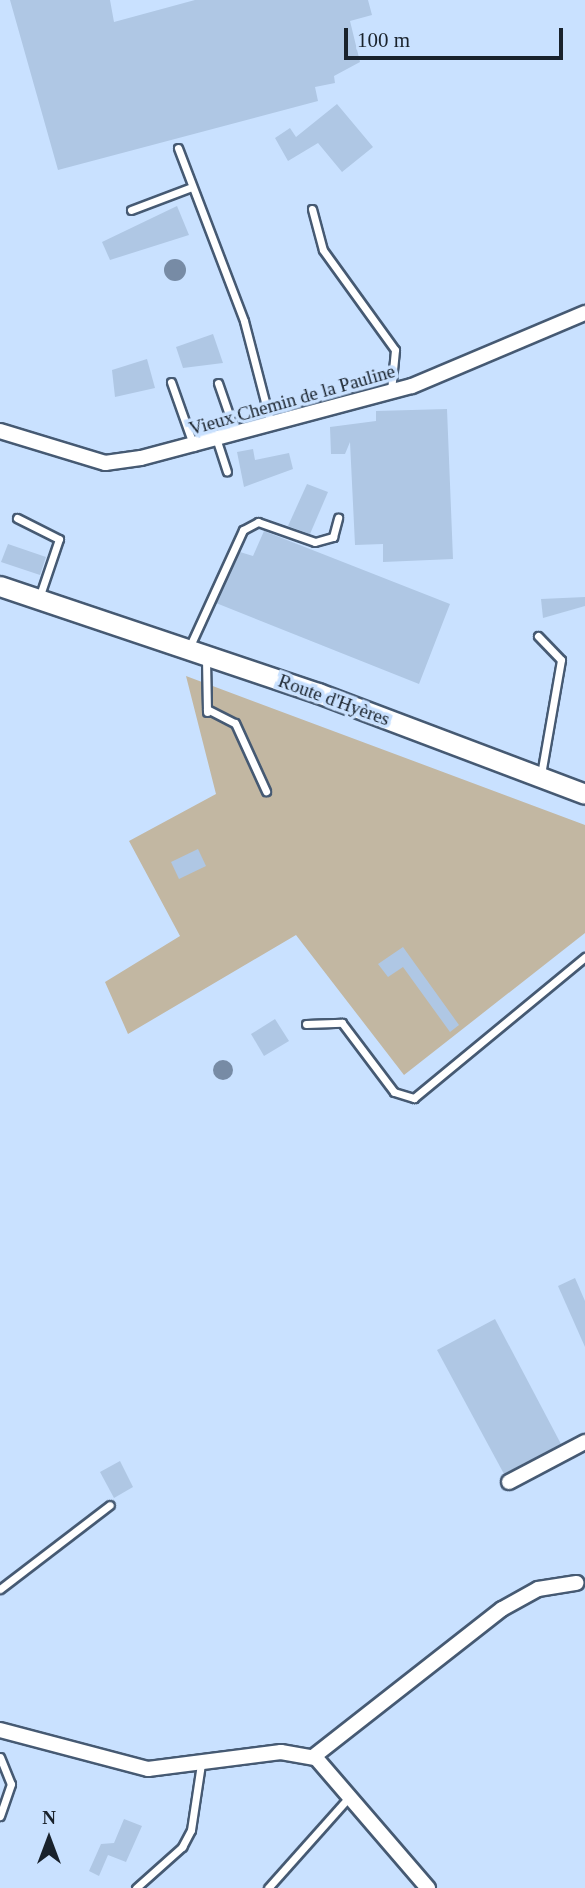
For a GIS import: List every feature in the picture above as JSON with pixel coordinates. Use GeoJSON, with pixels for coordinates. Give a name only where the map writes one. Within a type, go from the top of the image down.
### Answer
{"type":"FeatureCollection","features":[{"type":"Feature","properties":{"kind":"main road","name":"Route d'Hyères"},"geometry":{"type":"LineString","coordinates":[[0,578],[81,611],[585,794]]}},
{"type":"Feature","properties":{"kind":"main road","name":"Route d'Hyères"},"geometry":{"type":"LineString","coordinates":[[0,586],[40,595]]}},
{"type":"Feature","properties":{"kind":"street","name":"Vieux Chemin de la Pauline"},"geometry":{"type":"LineString","coordinates":[[0,431],[105,463],[194,447],[391,392],[585,313]]}},
{"type":"Feature","properties":{"kind":"street"},"geometry":{"type":"LineString","coordinates":[[509,1482],[585,1442]]}},
{"type":"Feature","properties":{"kind":"street"},"geometry":{"type":"LineString","coordinates":[[313,1757],[502,1609],[538,1589],[577,1583]]}},
{"type":"Feature","properties":{"kind":"street"},"geometry":{"type":"LineString","coordinates":[[0,1730],[148,1769],[281,1752],[313,1757],[351,1795],[428,1888]]}},
{"type":"Feature","properties":{"kind":"lane"},"geometry":{"type":"LineString","coordinates":[[178,148],[244,321],[271,425]]}},
{"type":"Feature","properties":{"kind":"lane"},"geometry":{"type":"LineString","coordinates":[[131,210],[192,187]]}},
{"type":"Feature","properties":{"kind":"lane"},"geometry":{"type":"LineString","coordinates":[[312,209],[323,250],[395,350],[399,363],[391,392]]}},
{"type":"Feature","properties":{"kind":"lane"},"geometry":{"type":"LineString","coordinates":[[171,382],[194,447]]}},
{"type":"Feature","properties":{"kind":"lane"},"geometry":{"type":"LineString","coordinates":[[218,383],[236,435]]}},
{"type":"Feature","properties":{"kind":"lane"},"geometry":{"type":"LineString","coordinates":[[217,441],[227,471]]}},
{"type":"Feature","properties":{"kind":"lane"},"geometry":{"type":"LineString","coordinates":[[17,517],[59,540],[40,595]]}},
{"type":"Feature","properties":{"kind":"lane"},"geometry":{"type":"LineString","coordinates":[[266,791],[235,723],[207,710],[198,652],[199,614],[243,530],[258,522],[315,542],[334,537],[338,518]]}},
{"type":"Feature","properties":{"kind":"lane"},"geometry":{"type":"LineString","coordinates":[[538,636],[561,660],[541,776]]}},
{"type":"Feature","properties":{"kind":"lane"},"geometry":{"type":"LineString","coordinates":[[306,1024],[342,1023],[394,1092],[414,1098],[585,957]]}},
{"type":"Feature","properties":{"kind":"lane"},"geometry":{"type":"LineString","coordinates":[[0,1589],[110,1505]]}},
{"type":"Feature","properties":{"kind":"lane"},"geometry":{"type":"LineString","coordinates":[[0,1757],[11,1784],[0,1816]]}},
{"type":"Feature","properties":{"kind":"lane"},"geometry":{"type":"LineString","coordinates":[[136,1888],[182,1847],[191,1830],[201,1764]]}},
{"type":"Feature","properties":{"kind":"lane"},"geometry":{"type":"LineString","coordinates":[[268,1888],[351,1795]]}},
{"type":"Feature","properties":{"kind":"shaded area"},"geometry":{"type":"Polygon","coordinates":[[[186,676],[585,825],[585,933],[404,1075],[296,935],[128,1034],[105,982],[180,936],[129,841],[216,794],[186,676]]]}},
{"type":"Feature","properties":{"kind":"water"},"geometry":{"type":"Polygon","coordinates":[[[175,259],[183,262],[186,270],[183,278],[175,281],[167,278],[164,270],[167,262],[175,259]]]}},
{"type":"Feature","properties":{"kind":"water"},"geometry":{"type":"Polygon","coordinates":[[[219,1060],[227,1060],[233,1070],[227,1080],[219,1080],[213,1074],[213,1066],[219,1060]]]}},
{"type":"Feature","properties":{"kind":"building"},"geometry":{"type":"Polygon","coordinates":[[[10,0],[110,0],[114,22],[195,0],[368,0],[372,15],[350,21],[360,62],[334,76],[335,83],[315,87],[318,101],[58,170],[10,0]]]}},
{"type":"Feature","properties":{"kind":"building"},"geometry":{"type":"Polygon","coordinates":[[[337,104],[373,147],[342,172],[318,143],[288,161],[275,138],[290,128],[296,137],[337,104]]]}},
{"type":"Feature","properties":{"kind":"building"},"geometry":{"type":"Polygon","coordinates":[[[177,206],[189,235],[110,260],[102,242],[177,206]]]}},
{"type":"Feature","properties":{"kind":"building"},"geometry":{"type":"Polygon","coordinates":[[[213,334],[223,363],[183,368],[176,347],[213,334]]]}},
{"type":"Feature","properties":{"kind":"building"},"geometry":{"type":"Polygon","coordinates":[[[147,359],[155,388],[115,397],[112,370],[147,359]]]}},
{"type":"Feature","properties":{"kind":"building"},"geometry":{"type":"Polygon","coordinates":[[[447,409],[453,559],[383,562],[383,544],[355,545],[350,442],[345,454],[331,454],[330,427],[376,421],[376,411],[447,409]]]}},
{"type":"Feature","properties":{"kind":"building"},"geometry":{"type":"Polygon","coordinates":[[[253,449],[255,460],[289,453],[293,469],[244,487],[237,452],[253,449]]]}},
{"type":"Feature","properties":{"kind":"building"},"geometry":{"type":"Polygon","coordinates":[[[307,484],[328,492],[310,534],[288,526],[307,484]]]}},
{"type":"Feature","properties":{"kind":"building"},"geometry":{"type":"Polygon","coordinates":[[[264,531],[450,604],[419,684],[216,603],[240,552],[253,556],[264,531]]]}},
{"type":"Feature","properties":{"kind":"building"},"geometry":{"type":"Polygon","coordinates":[[[8,544],[46,557],[40,575],[1,562],[8,544]]]}},
{"type":"Feature","properties":{"kind":"building"},"geometry":{"type":"Polygon","coordinates":[[[585,597],[585,606],[543,618],[541,599],[585,597]]]}},
{"type":"Feature","properties":{"kind":"building"},"geometry":{"type":"Polygon","coordinates":[[[198,849],[206,866],[179,879],[171,862],[198,849]]]}},
{"type":"Feature","properties":{"kind":"building"},"geometry":{"type":"Polygon","coordinates":[[[403,947],[459,1025],[450,1032],[403,967],[388,977],[378,964],[403,947]]]}},
{"type":"Feature","properties":{"kind":"building"},"geometry":{"type":"Polygon","coordinates":[[[275,1019],[289,1041],[264,1056],[251,1034],[275,1019]]]}},
{"type":"Feature","properties":{"kind":"building"},"geometry":{"type":"Polygon","coordinates":[[[575,1278],[585,1301],[585,1347],[558,1286],[575,1278]]]}},
{"type":"Feature","properties":{"kind":"building"},"geometry":{"type":"Polygon","coordinates":[[[495,1319],[561,1444],[504,1474],[437,1350],[495,1319]]]}},
{"type":"Feature","properties":{"kind":"building"},"geometry":{"type":"Polygon","coordinates":[[[120,1461],[133,1487],[114,1498],[100,1472],[120,1461]]]}},
{"type":"Feature","properties":{"kind":"building"},"geometry":{"type":"Polygon","coordinates":[[[124,1819],[142,1826],[126,1862],[108,1855],[99,1876],[89,1871],[101,1844],[114,1843],[124,1819]]]}}]}
